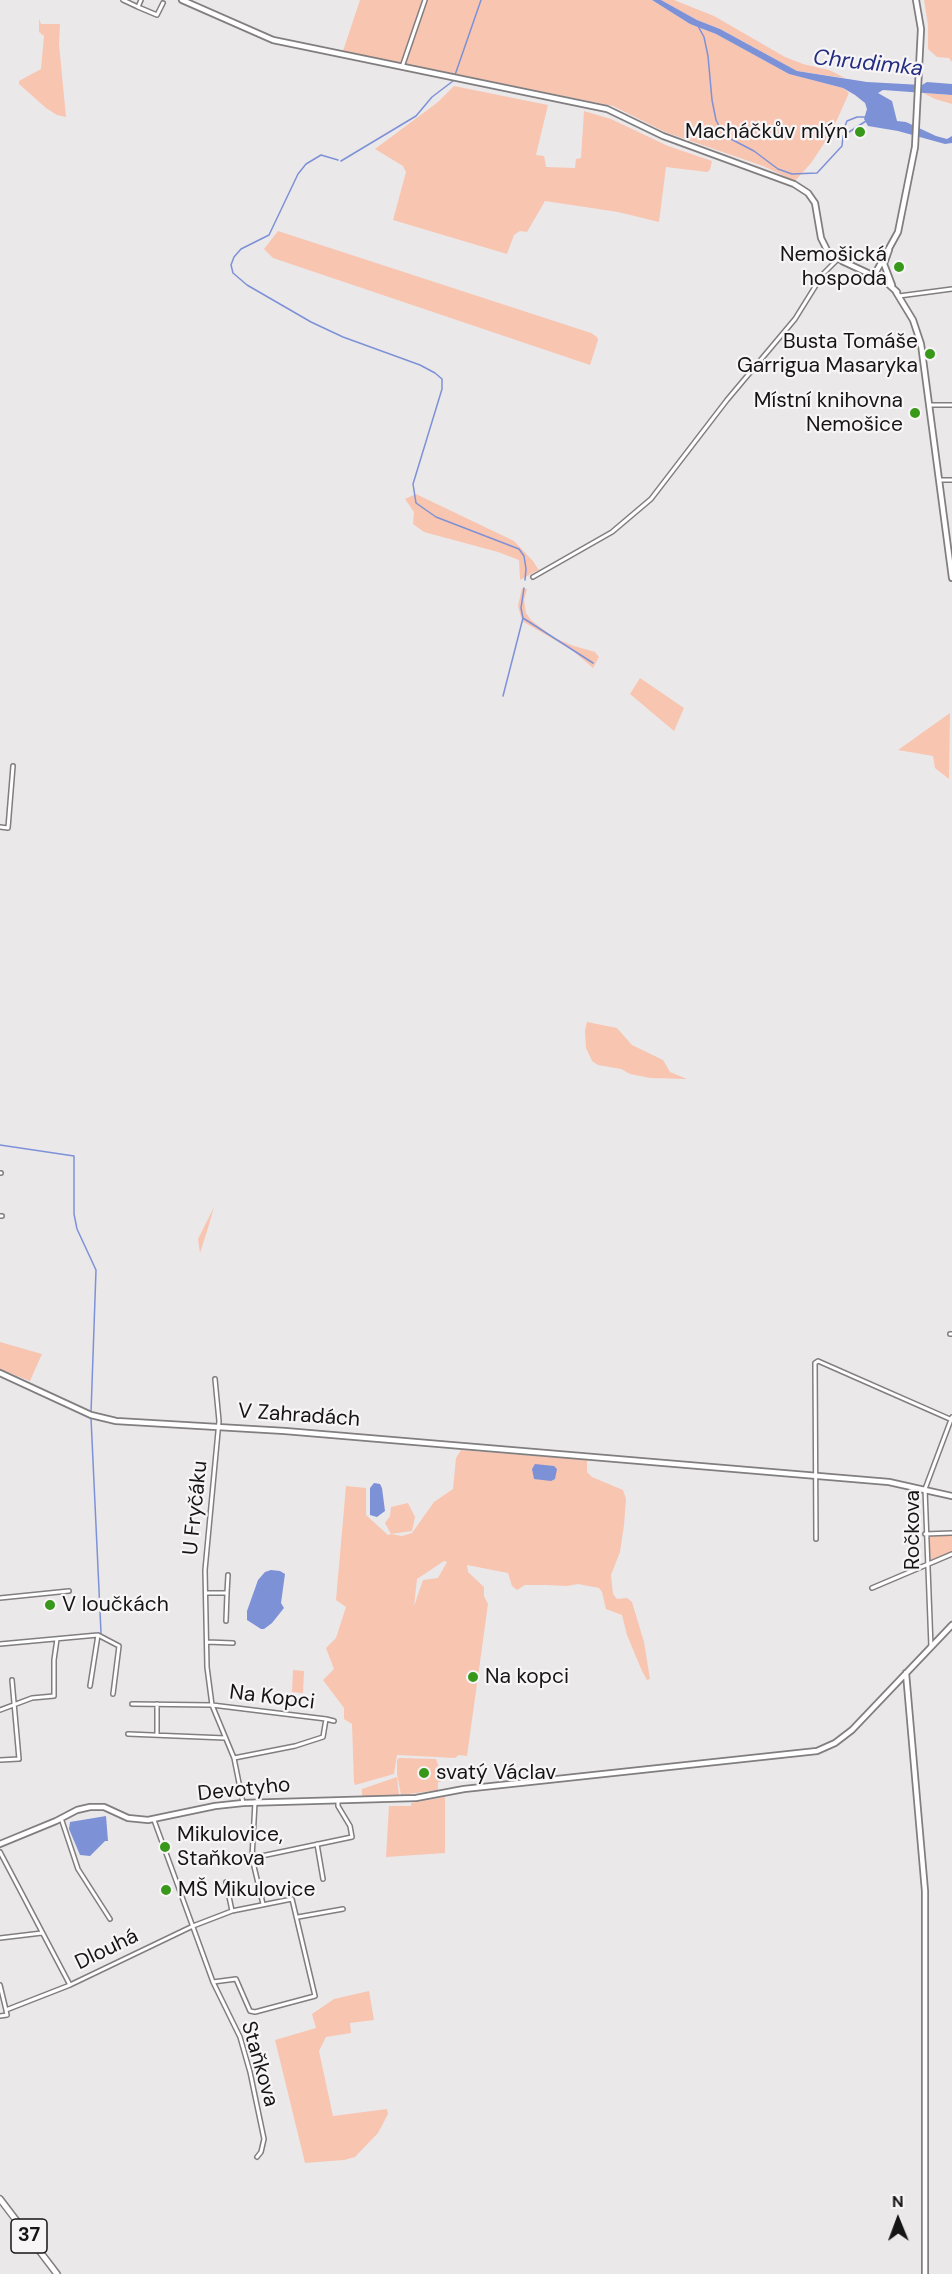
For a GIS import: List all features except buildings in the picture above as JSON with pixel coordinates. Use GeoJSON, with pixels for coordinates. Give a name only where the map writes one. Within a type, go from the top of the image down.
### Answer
{"type":"FeatureCollection","features":[{"type":"Feature","properties":{"kind":"main road","name":"37"},"geometry":{"type":"LineString","coordinates":[[0,2199],[57,2274]]}},
{"type":"Feature","properties":{"kind":"street"},"geometry":{"type":"LineString","coordinates":[[123,0],[157,15],[163,3]]}},
{"type":"Feature","properties":{"kind":"street"},"geometry":{"type":"LineString","coordinates":[[138,7],[141,0]]}},
{"type":"Feature","properties":{"kind":"street"},"geometry":{"type":"LineString","coordinates":[[182,0],[273,40],[607,110],[663,136],[801,188],[810,196],[818,212],[822,242],[828,252],[886,282],[898,294],[952,290]]}},
{"type":"Feature","properties":{"kind":"street"},"geometry":{"type":"LineString","coordinates":[[402,67],[425,0]]}},
{"type":"Feature","properties":{"kind":"street"},"geometry":{"type":"LineString","coordinates":[[879,280],[877,270],[898,232],[915,144],[920,23],[916,0]]}},
{"type":"Feature","properties":{"kind":"street"},"geometry":{"type":"LineString","coordinates":[[889,250],[884,263],[888,280],[910,312],[918,333],[930,405],[952,578]]}},
{"type":"Feature","properties":{"kind":"street"},"geometry":{"type":"LineString","coordinates":[[533,577],[612,532],[651,499],[727,400],[795,319],[823,274],[838,259]]}},
{"type":"Feature","properties":{"kind":"street"},"geometry":{"type":"LineString","coordinates":[[860,269],[870,272],[882,268],[887,272]]}},
{"type":"Feature","properties":{"kind":"street"},"geometry":{"type":"LineString","coordinates":[[879,280],[886,278],[887,272]]}},
{"type":"Feature","properties":{"kind":"street"},"geometry":{"type":"LineString","coordinates":[[930,405],[952,405]]}},
{"type":"Feature","properties":{"kind":"street"},"geometry":{"type":"LineString","coordinates":[[939,480],[952,480]]}},
{"type":"Feature","properties":{"kind":"street"},"geometry":{"type":"LineString","coordinates":[[0,827],[8,828],[13,766]]}},
{"type":"Feature","properties":{"kind":"street"},"geometry":{"type":"LineString","coordinates":[[816,1539],[814,1367],[818,1361],[952,1419]]}},
{"type":"Feature","properties":{"kind":"street","name":"V Zahradách"},"geometry":{"type":"LineString","coordinates":[[0,1373],[91,1415],[124,1422],[219,1427],[897,1483],[952,1496]]}},
{"type":"Feature","properties":{"kind":"street","name":"U Fryčáku"},"geometry":{"type":"LineString","coordinates":[[212,1705],[207,1667],[206,1551],[219,1427],[215,1379]]}},
{"type":"Feature","properties":{"kind":"street","name":"Ročkova"},"geometry":{"type":"LineString","coordinates":[[931,1647],[925,1489],[952,1419]]}},
{"type":"Feature","properties":{"kind":"street"},"geometry":{"type":"LineString","coordinates":[[925,1534],[952,1533]]}},
{"type":"Feature","properties":{"kind":"street"},"geometry":{"type":"LineString","coordinates":[[872,1588],[952,1554]]}},
{"type":"Feature","properties":{"kind":"street","name":"U Fryčáku"},"geometry":{"type":"LineString","coordinates":[[226,1621],[228,1575]]}},
{"type":"Feature","properties":{"kind":"street"},"geometry":{"type":"LineString","coordinates":[[0,1598],[69,1591]]}},
{"type":"Feature","properties":{"kind":"street"},"geometry":{"type":"LineString","coordinates":[[206,1593],[227,1593]]}},
{"type":"Feature","properties":{"kind":"street","name":"Devotyho"},"geometry":{"type":"LineString","coordinates":[[154,1820],[214,1806],[255,1802],[416,1798],[464,1790],[811,1752],[828,1746],[848,1733],[952,1624]]}},
{"type":"Feature","properties":{"kind":"street"},"geometry":{"type":"LineString","coordinates":[[90,1686],[98,1635]]}},
{"type":"Feature","properties":{"kind":"street"},"geometry":{"type":"LineString","coordinates":[[0,1644],[98,1635],[119,1646],[113,1694]]}},
{"type":"Feature","properties":{"kind":"street"},"geometry":{"type":"LineString","coordinates":[[0,1710],[32,1698],[54,1696],[54,1660],[57,1639]]}},
{"type":"Feature","properties":{"kind":"street"},"geometry":{"type":"LineString","coordinates":[[207,1642],[233,1643]]}},
{"type":"Feature","properties":{"kind":"street"},"geometry":{"type":"LineString","coordinates":[[906,1673],[925,1891],[925,2274]]}},
{"type":"Feature","properties":{"kind":"street"},"geometry":{"type":"LineString","coordinates":[[0,1760],[19,1759],[12,1680]]}},
{"type":"Feature","properties":{"kind":"street","name":"Na Kopci"},"geometry":{"type":"LineString","coordinates":[[132,1704],[212,1705],[326,1719],[323,1737],[295,1746],[234,1758]]}},
{"type":"Feature","properties":{"kind":"street"},"geometry":{"type":"LineString","coordinates":[[157,1704],[157,1736]]}},
{"type":"Feature","properties":{"kind":"street","name":"Na Kopci"},"geometry":{"type":"LineString","coordinates":[[212,1705],[234,1758],[243,1803]]}},
{"type":"Feature","properties":{"kind":"street"},"geometry":{"type":"LineString","coordinates":[[326,1719],[334,1720]]}},
{"type":"Feature","properties":{"kind":"street"},"geometry":{"type":"LineString","coordinates":[[128,1734],[225,1738]]}},
{"type":"Feature","properties":{"kind":"street"},"geometry":{"type":"LineString","coordinates":[[252,1858],[352,1837],[350,1826],[338,1806],[338,1800]]}},
{"type":"Feature","properties":{"kind":"street"},"geometry":{"type":"LineString","coordinates":[[255,1802],[252,1858],[263,1904]]}},
{"type":"Feature","properties":{"kind":"street"},"geometry":{"type":"LineString","coordinates":[[0,1844],[81,1809],[101,1806],[133,1819],[154,1820]]}},
{"type":"Feature","properties":{"kind":"street"},"geometry":{"type":"LineString","coordinates":[[61,1818],[78,1869],[110,1919]]}},
{"type":"Feature","properties":{"kind":"street","name":"Staňkova"},"geometry":{"type":"LineString","coordinates":[[154,1820],[213,1982],[240,2037],[264,2139],[261,2152],[257,2157]]}},
{"type":"Feature","properties":{"kind":"street"},"geometry":{"type":"LineString","coordinates":[[317,1844],[323,1879]]}},
{"type":"Feature","properties":{"kind":"street"},"geometry":{"type":"LineString","coordinates":[[0,1852],[70,1984]]}},
{"type":"Feature","properties":{"kind":"street"},"geometry":{"type":"LineString","coordinates":[[226,1882],[232,1911]]}},
{"type":"Feature","properties":{"kind":"street","name":"Dlouhá"},"geometry":{"type":"LineString","coordinates":[[0,2016],[7,2015],[6,2010],[70,1984],[193,1926],[232,1911],[292,1898],[298,1917]]}},
{"type":"Feature","properties":{"kind":"street"},"geometry":{"type":"LineString","coordinates":[[213,1982],[236,1979],[250,2011],[255,2012],[315,1995],[298,1917],[342,1909]]}},
{"type":"Feature","properties":{"kind":"street"},"geometry":{"type":"LineString","coordinates":[[0,1938],[42,1933]]}},
{"type":"Feature","properties":{"kind":"street"},"geometry":{"type":"LineString","coordinates":[[0,1985],[6,2010]]}},
{"type":"Feature","properties":{"kind":"shaded area"},"geometry":{"type":"Polygon","coordinates":[[[360,0],[652,0],[690,24],[716,34],[789,74],[843,88],[849,93],[831,133],[811,163],[795,181],[763,166],[665,132],[613,106],[343,51],[360,0]]]}},
{"type":"Feature","properties":{"kind":"shaded area"},"geometry":{"type":"Polygon","coordinates":[[[661,0],[674,0],[714,16],[785,57],[829,70],[845,78],[797,71],[661,0]]]}},
{"type":"Feature","properties":{"kind":"shaded area"},"geometry":{"type":"Polygon","coordinates":[[[924,0],[952,0],[952,62],[949,58],[937,57],[928,49],[928,25],[924,0]]]}},
{"type":"Feature","properties":{"kind":"shaded area"},"geometry":{"type":"Polygon","coordinates":[[[39,19],[41,24],[60,24],[59,44],[66,117],[57,115],[46,108],[19,84],[19,81],[41,69],[44,36],[39,32],[39,19]]]}},
{"type":"Feature","properties":{"kind":"shaded area"},"geometry":{"type":"Polygon","coordinates":[[[454,86],[548,105],[536,155],[544,156],[546,167],[575,168],[576,159],[581,158],[584,111],[611,119],[668,146],[712,161],[710,170],[707,172],[666,167],[659,222],[618,212],[545,201],[527,232],[520,231],[514,235],[507,254],[393,220],[406,172],[403,166],[375,149],[438,102],[454,86]]]}},
{"type":"Feature","properties":{"kind":"shaded area"},"geometry":{"type":"Polygon","coordinates":[[[923,93],[952,95],[952,104],[935,99],[923,93]]]}},
{"type":"Feature","properties":{"kind":"shaded area"},"geometry":{"type":"Polygon","coordinates":[[[278,231],[591,333],[598,340],[590,365],[273,258],[264,249],[278,231]]]}},
{"type":"Feature","properties":{"kind":"shaded area"},"geometry":{"type":"Polygon","coordinates":[[[416,494],[514,541],[540,569],[520,580],[519,560],[424,532],[413,524],[414,512],[405,499],[416,494]]]}},
{"type":"Feature","properties":{"kind":"shaded area"},"geometry":{"type":"Polygon","coordinates":[[[522,588],[527,589],[524,600],[526,613],[531,620],[554,638],[595,652],[599,657],[593,668],[572,650],[522,621],[518,606],[522,588]]]}},
{"type":"Feature","properties":{"kind":"shaded area"},"geometry":{"type":"Polygon","coordinates":[[[640,678],[684,708],[674,731],[630,694],[640,678]]]}},
{"type":"Feature","properties":{"kind":"shaded area"},"geometry":{"type":"Polygon","coordinates":[[[950,713],[949,779],[935,768],[933,756],[898,750],[950,713]]]}},
{"type":"Feature","properties":{"kind":"shaded area"},"geometry":{"type":"Polygon","coordinates":[[[587,1022],[617,1028],[632,1045],[663,1060],[670,1072],[687,1079],[650,1078],[598,1065],[592,1061],[586,1048],[587,1022]]]}},
{"type":"Feature","properties":{"kind":"shaded area"},"geometry":{"type":"Polygon","coordinates":[[[214,1207],[208,1228],[200,1253],[198,1239],[214,1207]]]}},
{"type":"Feature","properties":{"kind":"shaded area"},"geometry":{"type":"Polygon","coordinates":[[[0,1342],[42,1354],[30,1381],[0,1369],[0,1342]]]}},
{"type":"Feature","properties":{"kind":"shaded area"},"geometry":{"type":"Polygon","coordinates":[[[461,1450],[587,1460],[587,1472],[592,1477],[623,1490],[626,1499],[620,1552],[611,1575],[613,1594],[617,1599],[627,1598],[632,1602],[644,1642],[650,1679],[647,1680],[642,1671],[627,1635],[622,1615],[606,1609],[599,1588],[578,1584],[525,1585],[517,1590],[512,1586],[508,1573],[467,1565],[468,1572],[484,1587],[484,1596],[488,1604],[467,1756],[459,1755],[455,1758],[397,1755],[394,1774],[355,1785],[352,1724],[344,1719],[344,1708],[323,1680],[334,1669],[326,1648],[336,1638],[346,1607],[336,1600],[346,1486],[366,1488],[366,1515],[388,1535],[402,1536],[412,1533],[434,1502],[453,1489],[456,1458],[461,1450]],[[444,1561],[417,1579],[414,1606],[423,1580],[438,1578],[447,1562],[444,1561]]]}},
{"type":"Feature","properties":{"kind":"shaded area"},"geometry":{"type":"Polygon","coordinates":[[[408,1503],[415,1517],[412,1531],[391,1534],[385,1523],[390,1516],[391,1507],[408,1503]]]}},
{"type":"Feature","properties":{"kind":"shaded area"},"geometry":{"type":"Polygon","coordinates":[[[952,1534],[952,1552],[930,1560],[927,1536],[952,1534]]]}},
{"type":"Feature","properties":{"kind":"shaded area"},"geometry":{"type":"Polygon","coordinates":[[[293,1670],[304,1671],[303,1693],[292,1692],[293,1670]]]}},
{"type":"Feature","properties":{"kind":"shaded area"},"geometry":{"type":"Polygon","coordinates":[[[399,1758],[436,1759],[441,1773],[438,1790],[401,1795],[397,1774],[399,1758]]]}},
{"type":"Feature","properties":{"kind":"shaded area"},"geometry":{"type":"Polygon","coordinates":[[[397,1777],[399,1796],[362,1798],[362,1789],[397,1777]]]}},
{"type":"Feature","properties":{"kind":"shaded area"},"geometry":{"type":"Polygon","coordinates":[[[445,1797],[445,1853],[386,1857],[389,1806],[411,1806],[411,1803],[445,1797]]]}},
{"type":"Feature","properties":{"kind":"shaded area"},"geometry":{"type":"Polygon","coordinates":[[[369,1991],[374,2020],[350,2023],[351,2033],[326,2037],[319,2051],[333,2116],[387,2109],[388,2114],[378,2133],[355,2157],[305,2163],[275,2040],[316,2028],[312,2014],[334,1999],[369,1991]]]}},
{"type":"Feature","properties":{"kind":"water"},"geometry":{"type":"Polygon","coordinates":[[[652,0],[661,0],[797,71],[867,82],[952,84],[952,95],[883,90],[878,93],[892,101],[897,121],[906,122],[947,139],[952,136],[952,143],[945,144],[898,131],[868,126],[864,119],[867,109],[865,103],[843,88],[789,74],[716,34],[690,24],[652,0]]]}},
{"type":"Feature","properties":{"kind":"water"},"geometry":{"type":"Polygon","coordinates":[[[535,1464],[554,1466],[557,1469],[555,1479],[551,1481],[534,1479],[532,1469],[535,1464]]]}},
{"type":"Feature","properties":{"kind":"water"},"geometry":{"type":"Polygon","coordinates":[[[374,1483],[380,1484],[382,1488],[385,1511],[377,1517],[370,1515],[370,1488],[374,1483]]]}},
{"type":"Feature","properties":{"kind":"water"},"geometry":{"type":"Polygon","coordinates":[[[271,1570],[285,1574],[281,1603],[284,1608],[272,1623],[261,1629],[247,1620],[247,1611],[258,1580],[265,1572],[271,1570]]]}},
{"type":"Feature","properties":{"kind":"water"},"geometry":{"type":"Polygon","coordinates":[[[106,1816],[108,1841],[105,1841],[90,1856],[80,1855],[69,1829],[70,1822],[106,1816]]]}},
{"type":"Feature","properties":{"kind":"waterway"},"geometry":{"type":"LineString","coordinates":[[455,75],[481,0]]}},
{"type":"Feature","properties":{"kind":"waterway"},"geometry":{"type":"LineString","coordinates":[[698,26],[704,37],[712,100],[716,120],[722,132],[778,169],[792,174],[817,173],[842,146],[843,136],[866,121]]}},
{"type":"Feature","properties":{"kind":"waterway"},"geometry":{"type":"LineString","coordinates":[[341,161],[416,116],[432,97],[453,81]]}},
{"type":"Feature","properties":{"kind":"waterway"},"geometry":{"type":"LineString","coordinates":[[847,133],[845,126],[847,121],[857,117],[867,117]]}},
{"type":"Feature","properties":{"kind":"waterway"},"geometry":{"type":"LineString","coordinates":[[338,160],[321,155],[306,164],[298,174],[269,235],[241,249],[231,265],[233,273],[247,285],[311,322],[343,337],[420,365],[442,379],[442,389],[413,484],[416,503],[436,517],[519,549],[524,556],[525,580]]}},
{"type":"Feature","properties":{"kind":"waterway"},"geometry":{"type":"LineString","coordinates":[[503,696],[523,618],[521,608],[524,588]]}},
{"type":"Feature","properties":{"kind":"waterway"},"geometry":{"type":"LineString","coordinates":[[523,618],[593,663]]}},
{"type":"Feature","properties":{"kind":"waterway"},"geometry":{"type":"LineString","coordinates":[[0,1145],[74,1156],[74,1214],[77,1229],[96,1270],[91,1413]]}},
{"type":"Feature","properties":{"kind":"waterway"},"geometry":{"type":"LineString","coordinates":[[91,1418],[101,1633]]}},
{"type":"Feature","properties":{"kind":"place","name":"Macháčkův mlýn"},"geometry":{"type":"Point","coordinates":[860,132]}},
{"type":"Feature","properties":{"kind":"place","name":"Nemošická hospoda"},"geometry":{"type":"Point","coordinates":[899,267]}},
{"type":"Feature","properties":{"kind":"place","name":"Busta Tomáše Garrigua Masaryka"},"geometry":{"type":"Point","coordinates":[930,354]}},
{"type":"Feature","properties":{"kind":"place","name":"Místní knihovna Nemošice"},"geometry":{"type":"Point","coordinates":[915,413]}},
{"type":"Feature","properties":{"kind":"place","name":"V loučkách"},"geometry":{"type":"Point","coordinates":[50,1605]}},
{"type":"Feature","properties":{"kind":"place","name":"Na kopci"},"geometry":{"type":"Point","coordinates":[473,1677]}},
{"type":"Feature","properties":{"kind":"place","name":"svatý Václav"},"geometry":{"type":"Point","coordinates":[424,1773]}},
{"type":"Feature","properties":{"kind":"place","name":"Mikulovice, Staňkova"},"geometry":{"type":"Point","coordinates":[165,1847]}},
{"type":"Feature","properties":{"kind":"place","name":"MŠ Mikulovice"},"geometry":{"type":"Point","coordinates":[166,1890]}},
{"type":"Feature","properties":{"kind":"water label","name":"Chrudimka"},"geometry":{"type":"Point","coordinates":[868,64]}}]}
